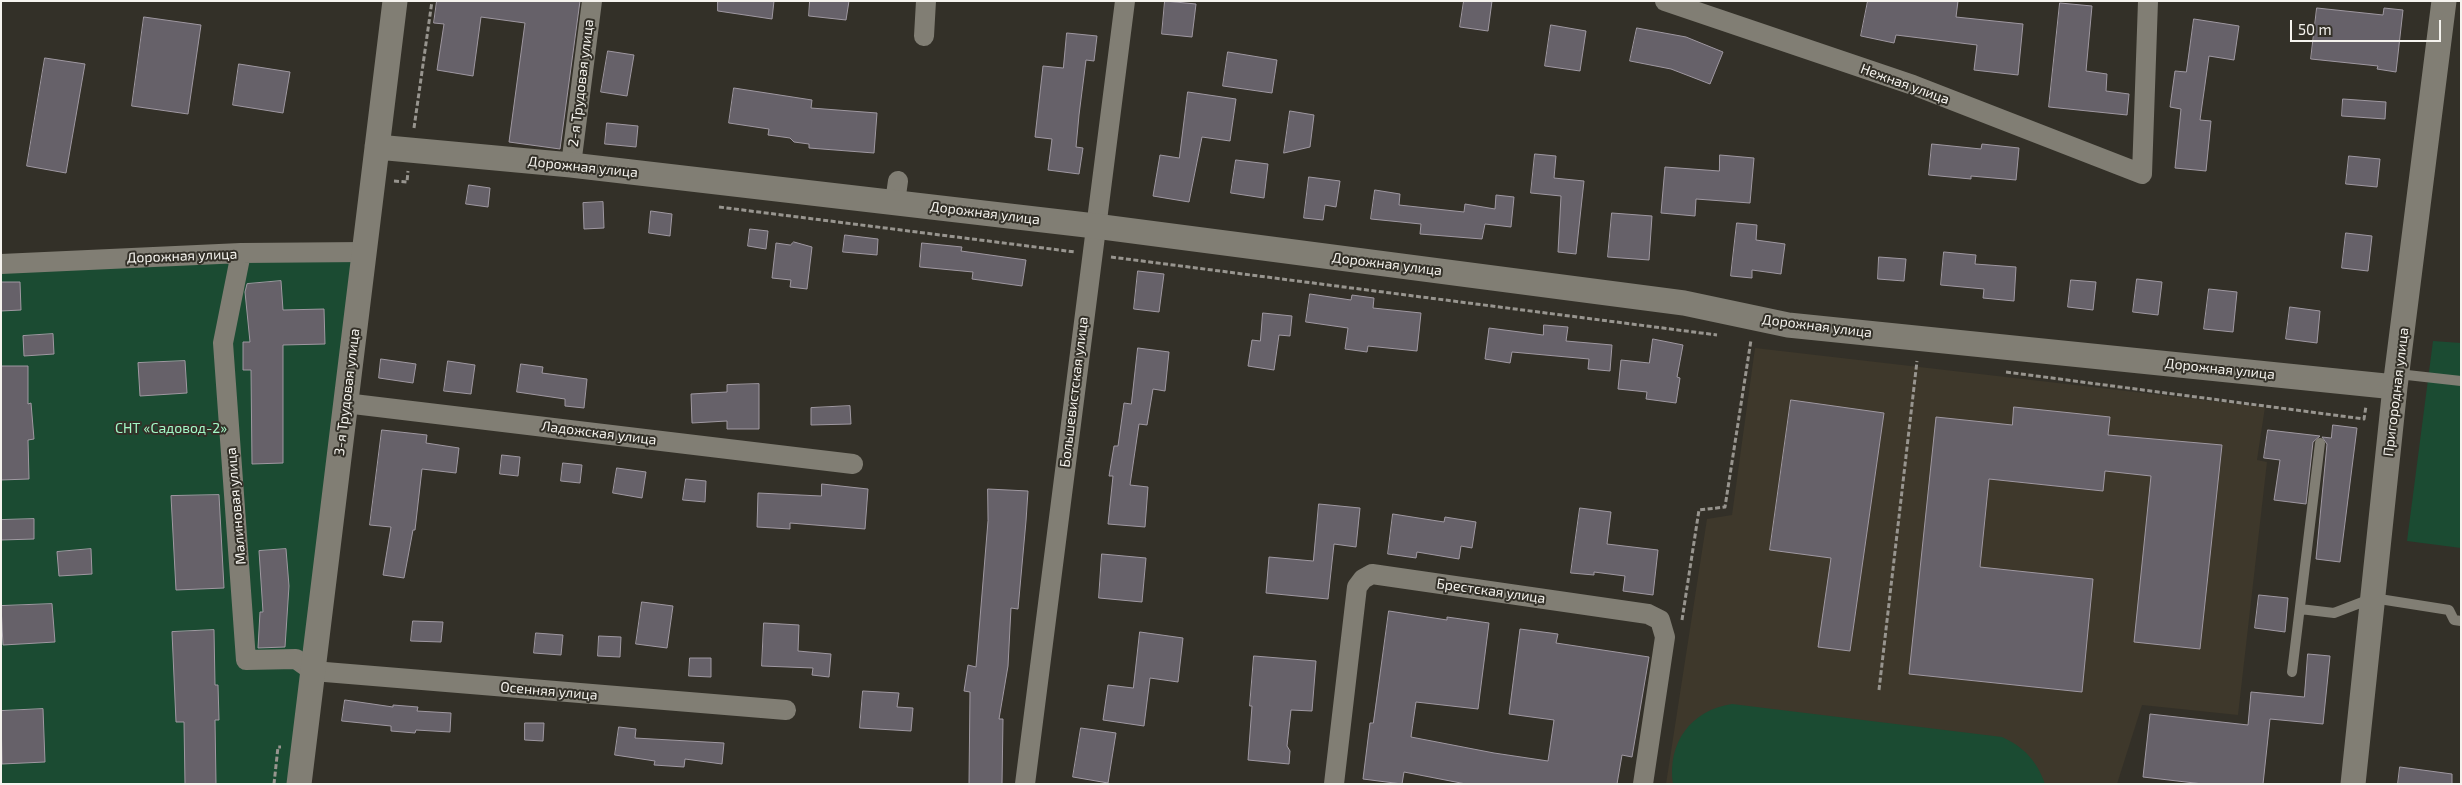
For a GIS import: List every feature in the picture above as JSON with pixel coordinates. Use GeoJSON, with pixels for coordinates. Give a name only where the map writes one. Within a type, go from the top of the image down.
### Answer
{"type":"FeatureCollection","features":[{"type":"Feature","properties":{"kind":"street","name":"3-я Трудовая улица"},"geometry":{"type":"LineString","coordinates":[[299,784],[395,1]]}},
{"type":"Feature","properties":{"kind":"street","name":"2-я Трудовая улица"},"geometry":{"type":"LineString","coordinates":[[571,165],[592,1]]}},
{"type":"Feature","properties":{"kind":"street"},"geometry":{"type":"LineString","coordinates":[[924,36],[926,1]]}},
{"type":"Feature","properties":{"kind":"street","name":"Большевистская улица"},"geometry":{"type":"LineString","coordinates":[[1025,784],[1094,226],[1125,1]]}},
{"type":"Feature","properties":{"kind":"street","name":"Нежная улица"},"geometry":{"type":"LineString","coordinates":[[1665,1],[1913,85],[2142,174],[2148,1]]}},
{"type":"Feature","properties":{"kind":"street","name":"Пригородная улица"},"geometry":{"type":"LineString","coordinates":[[2353,784],[2397,380],[2444,1]]}},
{"type":"Feature","properties":{"kind":"street","name":"Дорожная улица"},"geometry":{"type":"LineString","coordinates":[[377,147],[414,160],[571,165],[896,191],[1094,226],[1684,302],[1752,334],[1788,325],[1918,349],[2397,380]]}},
{"type":"Feature","properties":{"kind":"street","name":"Дорожная улица"},"geometry":{"type":"LineString","coordinates":[[1,264],[241,254],[364,252]]}},
{"type":"Feature","properties":{"kind":"street","name":"Малиновая улица"},"geometry":{"type":"LineString","coordinates":[[241,254],[223,343],[246,660],[296,659],[312,671]]}},
{"type":"Feature","properties":{"kind":"street","name":"Ладожская улица"},"geometry":{"type":"LineString","coordinates":[[345,402],[853,464]]}},
{"type":"Feature","properties":{"kind":"street","name":"Брестская улица"},"geometry":{"type":"LineString","coordinates":[[1334,784],[1357,587],[1372,574],[1648,614],[1660,620],[1665,637],[1643,784]]}},
{"type":"Feature","properties":{"kind":"street","name":"Осенняя улица"},"geometry":{"type":"LineString","coordinates":[[312,671],[786,710]]}},
{"type":"Feature","properties":{"kind":"lane"},"geometry":{"type":"LineString","coordinates":[[2397,380],[2461,381]]}},
{"type":"Feature","properties":{"kind":"lane"},"geometry":{"type":"LineString","coordinates":[[2292,672],[2320,443]]}},
{"type":"Feature","properties":{"kind":"lane"},"geometry":{"type":"LineString","coordinates":[[2300,609],[2334,613],[2373,598],[2449,610],[2454,620],[2461,621]]}},
{"type":"Feature","properties":{"kind":"path"},"geometry":{"type":"LineString","coordinates":[[407,182],[408,168],[414,160],[432,1]]}},
{"type":"Feature","properties":{"kind":"path"},"geometry":{"type":"LineString","coordinates":[[715,206],[1722,336]]}},
{"type":"Feature","properties":{"kind":"path"},"geometry":{"type":"LineString","coordinates":[[1681,628],[1700,510],[1725,507],[1752,334]]}},
{"type":"Feature","properties":{"kind":"path"},"geometry":{"type":"LineString","coordinates":[[1907,360],[1918,349]]}},
{"type":"Feature","properties":{"kind":"path"},"geometry":{"type":"LineString","coordinates":[[1918,349],[1926,362]]}},
{"type":"Feature","properties":{"kind":"path"},"geometry":{"type":"LineString","coordinates":[[1879,690],[1918,349]]}},
{"type":"Feature","properties":{"kind":"path"},"geometry":{"type":"LineString","coordinates":[[2004,372],[2364,419]]}},
{"type":"Feature","properties":{"kind":"shaded area"},"geometry":{"type":"Polygon","coordinates":[[[1755,348],[2265,407],[2257,460],[2267,462],[2238,715],[2142,705],[2117,784],[1666,784],[1707,519],[1732,515],[1755,348]]]}},
{"type":"Feature","properties":{"kind":"green space","name":"СНТ «Садовод-2»"},"geometry":{"type":"Polygon","coordinates":[[[364,252],[299,784],[1,784],[1,264],[364,252]]]}},
{"type":"Feature","properties":{"kind":"green space"},"geometry":{"type":"Polygon","coordinates":[[[2433,341],[2461,343],[2461,548],[2407,541],[2433,341]]]}},
{"type":"Feature","properties":{"kind":"green space"},"geometry":{"type":"Polygon","coordinates":[[[1732,704],[2002,737],[2017,745],[2029,756],[2038,768],[2045,784],[1673,784],[1672,769],[1674,755],[1678,742],[1685,731],[1705,713],[1717,707],[1732,704]]]}},
{"type":"Feature","properties":{"kind":"building"},"geometry":{"type":"Polygon","coordinates":[[[437,1],[580,1],[560,149],[509,142],[525,23],[481,17],[473,76],[437,70],[444,24],[434,23],[437,1]]]}},
{"type":"Feature","properties":{"kind":"building"},"geometry":{"type":"Polygon","coordinates":[[[718,1],[774,1],[772,19],[718,11],[718,1]]]}},
{"type":"Feature","properties":{"kind":"building"},"geometry":{"type":"Polygon","coordinates":[[[810,1],[849,1],[846,20],[809,16],[810,1]]]}},
{"type":"Feature","properties":{"kind":"building"},"geometry":{"type":"Polygon","coordinates":[[[1165,1],[1196,4],[1192,37],[1162,34],[1165,1]]]}},
{"type":"Feature","properties":{"kind":"building"},"geometry":{"type":"Polygon","coordinates":[[[1464,1],[1492,1],[1488,31],[1460,27],[1464,1]]]}},
{"type":"Feature","properties":{"kind":"building"},"geometry":{"type":"Polygon","coordinates":[[[1868,1],[1958,1],[1956,17],[2023,24],[2018,75],[1974,70],[1977,45],[1896,35],[1894,43],[1861,36],[1868,1]]]}},
{"type":"Feature","properties":{"kind":"building"},"geometry":{"type":"Polygon","coordinates":[[[2060,3],[2092,6],[2086,71],[2107,74],[2106,91],[2129,94],[2127,115],[2049,107],[2060,3]]]}},
{"type":"Feature","properties":{"kind":"building"},"geometry":{"type":"Polygon","coordinates":[[[2317,8],[2383,15],[2384,8],[2403,10],[2396,72],[2377,69],[2378,66],[2311,59],[2317,8]]]}},
{"type":"Feature","properties":{"kind":"building"},"geometry":{"type":"Polygon","coordinates":[[[144,17],[201,25],[188,114],[132,106],[144,17]]]}},
{"type":"Feature","properties":{"kind":"building"},"geometry":{"type":"Polygon","coordinates":[[[2194,19],[2239,26],[2234,60],[2209,56],[2200,120],[2211,121],[2206,171],[2175,168],[2181,109],[2170,107],[2175,71],[2186,72],[2194,19]]]}},
{"type":"Feature","properties":{"kind":"building"},"geometry":{"type":"Polygon","coordinates":[[[1551,25],[1586,31],[1580,71],[1545,66],[1551,25]]]}},
{"type":"Feature","properties":{"kind":"building"},"geometry":{"type":"Polygon","coordinates":[[[1637,28],[1686,37],[1723,52],[1710,84],[1671,69],[1630,61],[1637,28]]]}},
{"type":"Feature","properties":{"kind":"building"},"geometry":{"type":"Polygon","coordinates":[[[1067,33],[1097,36],[1094,61],[1086,60],[1076,147],[1083,148],[1079,174],[1048,170],[1052,139],[1035,137],[1043,66],[1063,68],[1067,33]]]}},
{"type":"Feature","properties":{"kind":"building"},"geometry":{"type":"Polygon","coordinates":[[[608,51],[634,55],[627,96],[601,92],[608,51]]]}},
{"type":"Feature","properties":{"kind":"building"},"geometry":{"type":"Polygon","coordinates":[[[1228,52],[1277,60],[1272,93],[1223,86],[1228,52]]]}},
{"type":"Feature","properties":{"kind":"building"},"geometry":{"type":"Polygon","coordinates":[[[45,58],[85,64],[66,173],[27,166],[45,58]]]}},
{"type":"Feature","properties":{"kind":"building"},"geometry":{"type":"Polygon","coordinates":[[[239,64],[290,72],[283,113],[233,105],[239,64]]]}},
{"type":"Feature","properties":{"kind":"building"},"geometry":{"type":"Polygon","coordinates":[[[734,88],[812,100],[811,108],[877,113],[874,153],[809,148],[809,144],[794,142],[790,138],[768,135],[769,129],[729,123],[734,88]]]}},
{"type":"Feature","properties":{"kind":"building"},"geometry":{"type":"Polygon","coordinates":[[[1188,92],[1236,99],[1230,141],[1202,137],[1189,202],[1153,196],[1160,155],[1179,158],[1188,92]]]}},
{"type":"Feature","properties":{"kind":"building"},"geometry":{"type":"Polygon","coordinates":[[[2343,99],[2386,102],[2385,119],[2342,116],[2343,99]]]}},
{"type":"Feature","properties":{"kind":"building"},"geometry":{"type":"Polygon","coordinates":[[[1290,111],[1314,115],[1310,147],[1284,153],[1290,111]]]}},
{"type":"Feature","properties":{"kind":"building"},"geometry":{"type":"Polygon","coordinates":[[[607,123],[638,126],[636,147],[605,144],[607,123]]]}},
{"type":"Feature","properties":{"kind":"building"},"geometry":{"type":"Polygon","coordinates":[[[1932,144],[1981,149],[1982,144],[2019,148],[2016,180],[1971,176],[1971,179],[1929,175],[1932,144]]]}},
{"type":"Feature","properties":{"kind":"building"},"geometry":{"type":"Polygon","coordinates":[[[1535,154],[1556,156],[1554,178],[1584,181],[1576,254],[1558,252],[1561,196],[1531,193],[1535,154]]]}},
{"type":"Feature","properties":{"kind":"building"},"geometry":{"type":"Polygon","coordinates":[[[1720,155],[1754,158],[1750,203],[1696,199],[1695,216],[1661,213],[1665,167],[1719,171],[1720,155]]]}},
{"type":"Feature","properties":{"kind":"building"},"geometry":{"type":"Polygon","coordinates":[[[2349,156],[2380,159],[2377,187],[2346,184],[2349,156]]]}},
{"type":"Feature","properties":{"kind":"building"},"geometry":{"type":"Polygon","coordinates":[[[1236,160],[1268,164],[1264,198],[1231,193],[1236,160]]]}},
{"type":"Feature","properties":{"kind":"building"},"geometry":{"type":"Polygon","coordinates":[[[1309,177],[1340,181],[1336,207],[1325,205],[1323,220],[1304,218],[1309,177]]]}},
{"type":"Feature","properties":{"kind":"building"},"geometry":{"type":"Polygon","coordinates":[[[469,185],[490,188],[488,207],[466,204],[469,185]]]}},
{"type":"Feature","properties":{"kind":"building"},"geometry":{"type":"Polygon","coordinates":[[[1375,190],[1400,194],[1399,205],[1464,212],[1465,204],[1495,209],[1496,195],[1514,197],[1511,227],[1485,224],[1482,239],[1420,234],[1421,224],[1371,219],[1375,190]]]}},
{"type":"Feature","properties":{"kind":"building"},"geometry":{"type":"Polygon","coordinates":[[[603,202],[604,228],[584,229],[583,203],[603,202]]]}},
{"type":"Feature","properties":{"kind":"building"},"geometry":{"type":"Polygon","coordinates":[[[651,211],[672,214],[670,236],[649,233],[651,211]]]}},
{"type":"Feature","properties":{"kind":"building"},"geometry":{"type":"Polygon","coordinates":[[[1612,213],[1652,216],[1649,260],[1608,257],[1612,213]]]}},
{"type":"Feature","properties":{"kind":"building"},"geometry":{"type":"Polygon","coordinates":[[[1737,223],[1757,225],[1756,240],[1785,244],[1781,274],[1752,270],[1752,278],[1731,276],[1737,223]]]}},
{"type":"Feature","properties":{"kind":"building"},"geometry":{"type":"Polygon","coordinates":[[[750,229],[768,231],[766,249],[748,246],[750,229]]]}},
{"type":"Feature","properties":{"kind":"building"},"geometry":{"type":"Polygon","coordinates":[[[2346,233],[2372,236],[2368,271],[2342,268],[2346,233]]]}},
{"type":"Feature","properties":{"kind":"building"},"geometry":{"type":"Polygon","coordinates":[[[845,235],[878,239],[877,255],[843,252],[845,235]]]}},
{"type":"Feature","properties":{"kind":"building"},"geometry":{"type":"Polygon","coordinates":[[[794,242],[812,247],[807,289],[790,287],[791,280],[772,278],[776,243],[790,245],[794,242]]]}},
{"type":"Feature","properties":{"kind":"building"},"geometry":{"type":"Polygon","coordinates":[[[922,243],[962,247],[961,251],[1026,260],[1022,286],[972,279],[973,272],[920,267],[922,243]]]}},
{"type":"Feature","properties":{"kind":"building"},"geometry":{"type":"Polygon","coordinates":[[[1944,252],[1976,255],[1975,264],[2016,267],[2014,301],[1983,298],[1984,289],[1941,285],[1944,252]]]}},
{"type":"Feature","properties":{"kind":"building"},"geometry":{"type":"Polygon","coordinates":[[[1879,257],[1906,259],[1904,281],[1878,279],[1879,257]]]}},
{"type":"Feature","properties":{"kind":"building"},"geometry":{"type":"Polygon","coordinates":[[[1138,271],[1164,274],[1159,312],[1134,309],[1138,271]]]}},
{"type":"Feature","properties":{"kind":"building"},"geometry":{"type":"Polygon","coordinates":[[[2137,279],[2162,282],[2158,315],[2133,312],[2137,279]]]}},
{"type":"Feature","properties":{"kind":"building"},"geometry":{"type":"Polygon","coordinates":[[[2071,280],[2096,282],[2093,310],[2068,307],[2071,280]]]}},
{"type":"Feature","properties":{"kind":"building"},"geometry":{"type":"Polygon","coordinates":[[[281,281],[283,310],[324,309],[325,344],[283,345],[283,463],[252,464],[251,370],[243,370],[243,342],[250,342],[245,292],[247,284],[281,281]]]}},
{"type":"Feature","properties":{"kind":"building"},"geometry":{"type":"Polygon","coordinates":[[[1,282],[20,282],[21,310],[1,311],[1,282]]]}},
{"type":"Feature","properties":{"kind":"building"},"geometry":{"type":"Polygon","coordinates":[[[2209,289],[2237,292],[2233,332],[2204,329],[2209,289]]]}},
{"type":"Feature","properties":{"kind":"building"},"geometry":{"type":"Polygon","coordinates":[[[1310,294],[1351,300],[1352,295],[1374,298],[1373,308],[1421,313],[1417,351],[1368,346],[1367,352],[1345,349],[1348,328],[1306,322],[1310,294]]]}},
{"type":"Feature","properties":{"kind":"building"},"geometry":{"type":"Polygon","coordinates":[[[2290,307],[2320,311],[2317,343],[2286,339],[2290,307]]]}},
{"type":"Feature","properties":{"kind":"building"},"geometry":{"type":"Polygon","coordinates":[[[1263,313],[1292,316],[1290,336],[1279,335],[1274,370],[1248,366],[1252,340],[1260,341],[1263,313]]]}},
{"type":"Feature","properties":{"kind":"building"},"geometry":{"type":"Polygon","coordinates":[[[1544,325],[1568,327],[1566,341],[1612,345],[1610,371],[1588,369],[1589,359],[1512,352],[1510,363],[1485,359],[1489,328],[1543,335],[1544,325]]]}},
{"type":"Feature","properties":{"kind":"building"},"geometry":{"type":"Polygon","coordinates":[[[53,334],[54,354],[24,356],[23,336],[53,334]]]}},
{"type":"Feature","properties":{"kind":"building"},"geometry":{"type":"Polygon","coordinates":[[[1653,339],[1683,345],[1677,377],[1680,378],[1676,403],[1646,399],[1647,392],[1618,389],[1621,360],[1649,363],[1653,339]]]}},
{"type":"Feature","properties":{"kind":"building"},"geometry":{"type":"Polygon","coordinates":[[[1138,348],[1169,352],[1165,391],[1153,389],[1147,425],[1139,424],[1130,485],[1148,487],[1145,527],[1108,524],[1113,476],[1109,476],[1114,446],[1118,446],[1124,403],[1131,404],[1138,348]]]}},
{"type":"Feature","properties":{"kind":"building"},"geometry":{"type":"Polygon","coordinates":[[[381,359],[416,364],[413,383],[379,378],[381,359]]]}},
{"type":"Feature","properties":{"kind":"building"},"geometry":{"type":"Polygon","coordinates":[[[185,361],[187,393],[140,396],[138,363],[185,361]]]}},
{"type":"Feature","properties":{"kind":"building"},"geometry":{"type":"Polygon","coordinates":[[[448,361],[475,365],[471,394],[444,391],[448,361]]]}},
{"type":"Feature","properties":{"kind":"building"},"geometry":{"type":"Polygon","coordinates":[[[521,364],[543,367],[542,373],[587,379],[584,408],[565,406],[565,399],[517,392],[521,364]]]}},
{"type":"Feature","properties":{"kind":"building"},"geometry":{"type":"Polygon","coordinates":[[[1,366],[28,366],[28,404],[31,403],[34,439],[28,440],[29,479],[1,480],[1,366]]]}},
{"type":"Feature","properties":{"kind":"building"},"geometry":{"type":"Polygon","coordinates":[[[759,384],[759,429],[727,429],[727,421],[692,423],[691,394],[727,392],[727,385],[759,384]]]}},
{"type":"Feature","properties":{"kind":"building"},"geometry":{"type":"Polygon","coordinates":[[[1791,400],[1884,413],[1850,651],[1818,647],[1831,558],[1770,550],[1791,400]]]}},
{"type":"Feature","properties":{"kind":"building"},"geometry":{"type":"Polygon","coordinates":[[[850,406],[851,424],[811,425],[811,408],[850,406]]]}},
{"type":"Feature","properties":{"kind":"building"},"geometry":{"type":"Polygon","coordinates":[[[2014,407],[2110,417],[2108,435],[2222,445],[2200,649],[2134,642],[2151,476],[2105,471],[2103,491],[1989,479],[1980,567],[2093,579],[2082,692],[1909,674],[1936,417],[2012,425],[2014,407]]]}},
{"type":"Feature","properties":{"kind":"building"},"geometry":{"type":"Polygon","coordinates":[[[2333,425],[2357,428],[2340,562],[2316,559],[2327,444],[2322,437],[2331,438],[2333,425]]]}},
{"type":"Feature","properties":{"kind":"building"},"geometry":{"type":"Polygon","coordinates":[[[382,430],[427,435],[426,443],[459,448],[456,473],[422,469],[415,530],[413,530],[404,578],[383,575],[391,527],[370,525],[382,430]]]}},
{"type":"Feature","properties":{"kind":"building"},"geometry":{"type":"Polygon","coordinates":[[[2268,430],[2320,436],[2313,442],[2306,504],[2274,500],[2280,460],[2264,458],[2268,430]]]}},
{"type":"Feature","properties":{"kind":"building"},"geometry":{"type":"Polygon","coordinates":[[[502,455],[520,457],[518,476],[500,474],[502,455]]]}},
{"type":"Feature","properties":{"kind":"building"},"geometry":{"type":"Polygon","coordinates":[[[563,463],[582,465],[580,483],[561,481],[563,463]]]}},
{"type":"Feature","properties":{"kind":"building"},"geometry":{"type":"Polygon","coordinates":[[[617,468],[646,472],[642,498],[613,493],[617,468]]]}},
{"type":"Feature","properties":{"kind":"building"},"geometry":{"type":"Polygon","coordinates":[[[686,479],[706,481],[705,502],[683,500],[686,479]]]}},
{"type":"Feature","properties":{"kind":"building"},"geometry":{"type":"Polygon","coordinates":[[[822,484],[868,489],[865,529],[790,523],[790,529],[757,527],[758,493],[821,496],[822,484]]]}},
{"type":"Feature","properties":{"kind":"building"},"geometry":{"type":"Polygon","coordinates":[[[988,489],[1028,491],[1018,609],[1011,608],[1008,666],[999,719],[1003,719],[1002,784],[969,784],[970,692],[964,691],[968,665],[976,667],[988,521],[988,489]]]}},
{"type":"Feature","properties":{"kind":"building"},"geometry":{"type":"Polygon","coordinates":[[[219,495],[224,588],[176,590],[171,496],[219,495]]]}},
{"type":"Feature","properties":{"kind":"building"},"geometry":{"type":"Polygon","coordinates":[[[1319,504],[1360,508],[1356,547],[1334,544],[1328,599],[1266,593],[1269,557],[1313,561],[1319,504]]]}},
{"type":"Feature","properties":{"kind":"building"},"geometry":{"type":"Polygon","coordinates":[[[1580,508],[1611,512],[1607,544],[1658,550],[1653,595],[1623,591],[1625,576],[1594,572],[1594,575],[1571,573],[1580,508]]]}},
{"type":"Feature","properties":{"kind":"building"},"geometry":{"type":"Polygon","coordinates":[[[1393,514],[1444,522],[1445,517],[1476,522],[1472,548],[1461,546],[1459,559],[1417,552],[1416,558],[1388,554],[1393,514]]]}},
{"type":"Feature","properties":{"kind":"building"},"geometry":{"type":"Polygon","coordinates":[[[34,519],[34,539],[1,540],[1,520],[34,519]]]}},
{"type":"Feature","properties":{"kind":"building"},"geometry":{"type":"Polygon","coordinates":[[[91,549],[92,574],[59,576],[57,552],[91,549]]]}},
{"type":"Feature","properties":{"kind":"building"},"geometry":{"type":"Polygon","coordinates":[[[286,549],[289,586],[285,647],[258,648],[260,612],[263,612],[259,551],[286,549]]]}},
{"type":"Feature","properties":{"kind":"building"},"geometry":{"type":"Polygon","coordinates":[[[1102,554],[1146,558],[1142,602],[1099,598],[1102,554]]]}},
{"type":"Feature","properties":{"kind":"building"},"geometry":{"type":"Polygon","coordinates":[[[2259,595],[2288,598],[2285,632],[2255,628],[2259,595]]]}},
{"type":"Feature","properties":{"kind":"building"},"geometry":{"type":"Polygon","coordinates":[[[642,602],[673,606],[667,648],[636,644],[642,602]]]}},
{"type":"Feature","properties":{"kind":"building"},"geometry":{"type":"Polygon","coordinates":[[[52,604],[55,642],[3,645],[1,606],[52,604]]]}},
{"type":"Feature","properties":{"kind":"building"},"geometry":{"type":"Polygon","coordinates":[[[1389,611],[1447,620],[1447,617],[1489,623],[1478,709],[1416,702],[1411,737],[1494,753],[1548,761],[1554,720],[1509,714],[1520,629],[1558,634],[1556,643],[1649,657],[1632,757],[1622,755],[1617,784],[1466,784],[1404,772],[1402,784],[1363,779],[1370,723],[1373,723],[1389,611]]]}},
{"type":"Feature","properties":{"kind":"building"},"geometry":{"type":"Polygon","coordinates":[[[413,621],[443,622],[441,642],[411,641],[413,621]]]}},
{"type":"Feature","properties":{"kind":"building"},"geometry":{"type":"Polygon","coordinates":[[[764,623],[799,625],[798,651],[831,654],[829,677],[812,675],[813,668],[762,666],[764,623]]]}},
{"type":"Feature","properties":{"kind":"building"},"geometry":{"type":"Polygon","coordinates":[[[214,630],[215,685],[218,685],[219,720],[215,720],[216,784],[185,784],[184,722],[176,722],[172,632],[214,630]]]}},
{"type":"Feature","properties":{"kind":"building"},"geometry":{"type":"Polygon","coordinates":[[[1140,632],[1183,638],[1178,682],[1150,678],[1144,726],[1103,720],[1108,685],[1133,688],[1140,632]]]}},
{"type":"Feature","properties":{"kind":"building"},"geometry":{"type":"Polygon","coordinates":[[[536,633],[563,635],[561,655],[534,653],[536,633]]]}},
{"type":"Feature","properties":{"kind":"building"},"geometry":{"type":"Polygon","coordinates":[[[599,636],[621,637],[620,657],[598,656],[599,636]]]}},
{"type":"Feature","properties":{"kind":"building"},"geometry":{"type":"Polygon","coordinates":[[[2308,654],[2330,656],[2323,724],[2270,719],[2263,784],[2203,784],[2143,777],[2150,714],[2248,725],[2251,692],[2304,697],[2308,654]]]}},
{"type":"Feature","properties":{"kind":"building"},"geometry":{"type":"Polygon","coordinates":[[[1254,656],[1316,661],[1312,711],[1291,710],[1287,746],[1290,751],[1289,764],[1248,760],[1254,656]]]}},
{"type":"Feature","properties":{"kind":"building"},"geometry":{"type":"Polygon","coordinates":[[[690,658],[711,658],[711,677],[689,676],[690,658]]]}},
{"type":"Feature","properties":{"kind":"building"},"geometry":{"type":"Polygon","coordinates":[[[863,691],[899,693],[897,707],[913,708],[911,731],[860,728],[863,691]]]}},
{"type":"Feature","properties":{"kind":"building"},"geometry":{"type":"Polygon","coordinates":[[[345,700],[393,707],[393,705],[418,707],[417,711],[451,713],[450,732],[416,730],[415,733],[391,731],[391,726],[342,721],[345,700]]]}},
{"type":"Feature","properties":{"kind":"building"},"geometry":{"type":"Polygon","coordinates":[[[43,709],[45,762],[2,764],[1,711],[43,709]]]}},
{"type":"Feature","properties":{"kind":"building"},"geometry":{"type":"Polygon","coordinates":[[[525,723],[544,723],[543,741],[525,740],[525,723]]]}},
{"type":"Feature","properties":{"kind":"building"},"geometry":{"type":"Polygon","coordinates":[[[619,727],[636,729],[635,738],[724,743],[722,764],[685,759],[684,767],[654,765],[655,761],[615,755],[619,727]]]}},
{"type":"Feature","properties":{"kind":"building"},"geometry":{"type":"Polygon","coordinates":[[[1081,728],[1116,733],[1108,783],[1073,777],[1081,728]]]}},
{"type":"Feature","properties":{"kind":"building"},"geometry":{"type":"Polygon","coordinates":[[[2400,767],[2452,774],[2452,784],[2398,784],[2400,767]]]}}]}
